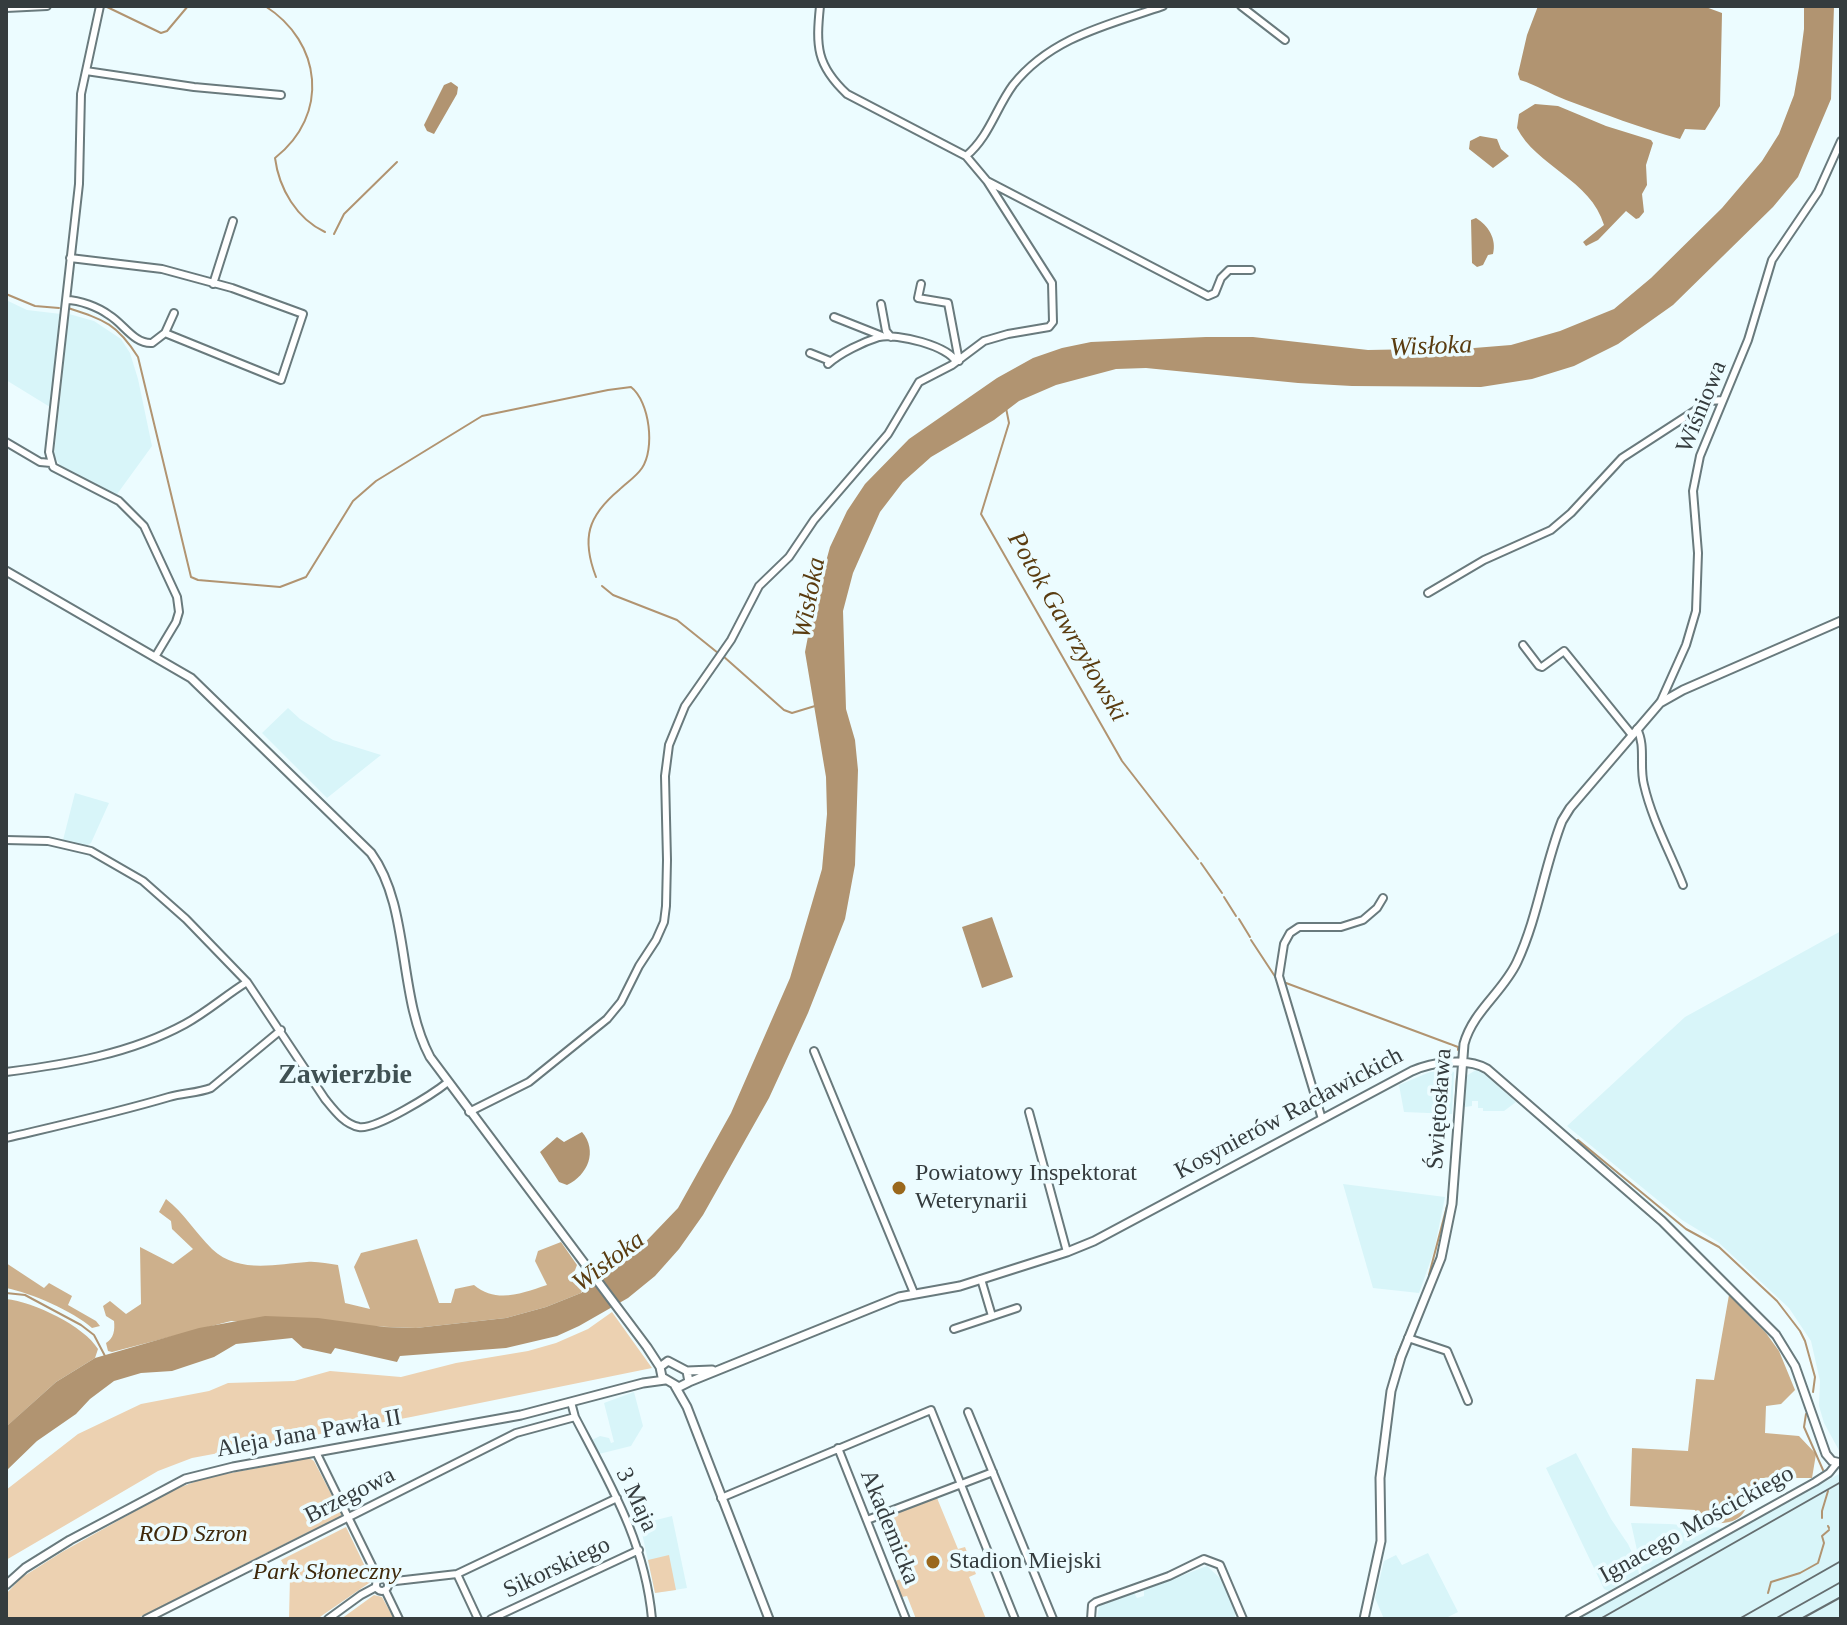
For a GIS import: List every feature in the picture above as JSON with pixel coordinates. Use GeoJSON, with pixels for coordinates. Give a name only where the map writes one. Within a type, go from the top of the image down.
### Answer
{"type":"FeatureCollection","features":[{"type":"Feature","properties":{"kind":"street"},"geometry":{"type":"LineString","coordinates":[[6,8],[47,6]]}},
{"type":"Feature","properties":{"kind":"street"},"geometry":{"type":"LineString","coordinates":[[100,6],[79,115],[79,184],[49,452],[51,463],[57,469],[119,501],[144,526],[177,597],[179,612],[155,657]]}},
{"type":"Feature","properties":{"kind":"street"},"geometry":{"type":"LineString","coordinates":[[469,1112],[529,1082],[607,1019],[621,1002],[656,940],[664,922],[666,764],[671,738],[685,706],[731,640],[759,586],[789,557],[814,520],[888,434],[915,387],[926,377],[957,362],[984,341],[1049,327],[1053,322],[1052,283],[987,181],[966,156],[847,94],[833,81],[816,43],[820,6]]}},
{"type":"Feature","properties":{"kind":"street"},"geometry":{"type":"LineString","coordinates":[[966,156],[979,144],[1011,88],[1036,60],[1077,36],[1163,6]]}},
{"type":"Feature","properties":{"kind":"street"},"geometry":{"type":"LineString","coordinates":[[1241,6],[1285,40]]}},
{"type":"Feature","properties":{"kind":"street"},"geometry":{"type":"LineString","coordinates":[[86,71],[194,87],[281,95]]}},
{"type":"Feature","properties":{"kind":"street","name":"Wiśniowa"},"geometry":{"type":"LineString","coordinates":[[1660,703],[1686,645],[1696,611],[1698,553],[1694,481],[1700,456],[1748,340],[1772,260],[1818,192],[1841,141]]}},
{"type":"Feature","properties":{"kind":"street"},"geometry":{"type":"LineString","coordinates":[[987,181],[1208,296],[1215,293],[1221,278],[1229,270],[1251,270]]}},
{"type":"Feature","properties":{"kind":"street"},"geometry":{"type":"LineString","coordinates":[[213,284],[233,221]]}},
{"type":"Feature","properties":{"kind":"street"},"geometry":{"type":"LineString","coordinates":[[70,258],[162,269],[303,314],[281,380],[165,333]]}},
{"type":"Feature","properties":{"kind":"street"},"geometry":{"type":"LineString","coordinates":[[921,284],[918,298],[948,303],[957,362]]}},
{"type":"Feature","properties":{"kind":"street"},"geometry":{"type":"LineString","coordinates":[[66,300],[74,300],[107,313],[143,342],[152,343],[165,333],[174,313]]}},
{"type":"Feature","properties":{"kind":"street"},"geometry":{"type":"LineString","coordinates":[[881,304],[887,337]]}},
{"type":"Feature","properties":{"kind":"street"},"geometry":{"type":"LineString","coordinates":[[834,317],[887,337],[946,351],[957,362]]}},
{"type":"Feature","properties":{"kind":"street"},"geometry":{"type":"LineString","coordinates":[[810,353],[829,362],[887,337]]}},
{"type":"Feature","properties":{"kind":"street"},"geometry":{"type":"LineString","coordinates":[[1428,593],[1484,560],[1551,530],[1622,458],[1710,401],[1722,400]]}},
{"type":"Feature","properties":{"kind":"street"},"geometry":{"type":"LineString","coordinates":[[6,442],[40,462],[51,463]]}},
{"type":"Feature","properties":{"kind":"street"},"geometry":{"type":"LineString","coordinates":[[6,571],[191,678],[371,853],[390,892],[421,1039],[469,1112],[635,1330],[665,1380],[675,1386],[687,1407],[769,1619]]}},
{"type":"Feature","properties":{"kind":"street","name":"Świętosława"},"geometry":{"type":"LineString","coordinates":[[1364,1619],[1381,1541],[1380,1487],[1387,1412],[1397,1368],[1434,1277],[1449,1221],[1456,1180],[1464,1044],[1471,1025],[1507,981],[1519,957],[1565,815],[1660,703],[1841,621]]}},
{"type":"Feature","properties":{"kind":"street"},"geometry":{"type":"LineString","coordinates":[[1523,645],[1542,667],[1564,651],[1641,737],[1641,773],[1648,802],[1683,885]]}},
{"type":"Feature","properties":{"kind":"street"},"geometry":{"type":"LineString","coordinates":[[6,840],[48,841],[71,846],[116,864],[163,897],[247,982],[325,1099],[346,1121],[358,1127],[369,1126],[448,1082]]}},
{"type":"Feature","properties":{"kind":"street"},"geometry":{"type":"LineString","coordinates":[[1322,1119],[1279,976],[1284,944],[1294,929],[1354,924],[1372,913],[1383,898]]}},
{"type":"Feature","properties":{"kind":"street"},"geometry":{"type":"LineString","coordinates":[[6,1072],[114,1053],[185,1024],[247,982]]}},
{"type":"Feature","properties":{"kind":"street"},"geometry":{"type":"LineString","coordinates":[[6,1138],[112,1114],[183,1093],[204,1091],[281,1030]]}},
{"type":"Feature","properties":{"kind":"street"},"geometry":{"type":"LineString","coordinates":[[814,1051],[914,1293]]}},
{"type":"Feature","properties":{"kind":"street"},"geometry":{"type":"LineString","coordinates":[[1462,1063],[1487,1069],[1636,1196],[1756,1313],[1787,1350],[1826,1454],[1839,1463]]}},
{"type":"Feature","properties":{"kind":"street","name":"Kosynierów Racławickich"},"geometry":{"type":"LineString","coordinates":[[688,1384],[914,1293],[960,1286],[1094,1241],[1420,1067],[1462,1063]]}},
{"type":"Feature","properties":{"kind":"street"},"geometry":{"type":"LineString","coordinates":[[1029,1112],[1067,1252]]}},
{"type":"Feature","properties":{"kind":"street"},"geometry":{"type":"LineString","coordinates":[[981,1279],[992,1316]]}},
{"type":"Feature","properties":{"kind":"street"},"geometry":{"type":"LineString","coordinates":[[954,1329],[1017,1308]]}},
{"type":"Feature","properties":{"kind":"street"},"geometry":{"type":"LineString","coordinates":[[1408,1338],[1447,1351],[1468,1401]]}},
{"type":"Feature","properties":{"kind":"street"},"geometry":{"type":"LineString","coordinates":[[647,1347],[687,1371],[687,1407]]}},
{"type":"Feature","properties":{"kind":"street","name":"Aleja Jana Pawła II"},"geometry":{"type":"LineString","coordinates":[[643,1383],[668,1361]]}},
{"type":"Feature","properties":{"kind":"street","name":"Kosynierów Racławickich"},"geometry":{"type":"LineString","coordinates":[[687,1371],[722,1368]]}},
{"type":"Feature","properties":{"kind":"street","name":"Aleja Jana Pawła II"},"geometry":{"type":"LineString","coordinates":[[6,1585],[25,1568],[60,1546],[185,1479],[521,1415],[665,1380]]}},
{"type":"Feature","properties":{"kind":"street"},"geometry":{"type":"LineString","coordinates":[[675,1386],[688,1384]]}},
{"type":"Feature","properties":{"kind":"street","name":"3 Maja"},"geometry":{"type":"LineString","coordinates":[[571,1402],[575,1417],[617,1498],[639,1550],[652,1619]]}},
{"type":"Feature","properties":{"kind":"street","name":"Akademicka"},"geometry":{"type":"LineString","coordinates":[[721,1498],[931,1410],[1015,1619]]}},
{"type":"Feature","properties":{"kind":"street"},"geometry":{"type":"LineString","coordinates":[[968,1412],[1053,1619]]}},
{"type":"Feature","properties":{"kind":"street","name":"Brzegowa"},"geometry":{"type":"LineString","coordinates":[[146,1619],[516,1433],[575,1417]]}},
{"type":"Feature","properties":{"kind":"street","name":"Akademicka"},"geometry":{"type":"LineString","coordinates":[[838,1448],[906,1619]]}},
{"type":"Feature","properties":{"kind":"street"},"geometry":{"type":"LineString","coordinates":[[316,1452],[383,1581],[399,1619]]}},
{"type":"Feature","properties":{"kind":"street","name":"Ignacego Mościckiego"},"geometry":{"type":"LineString","coordinates":[[1569,1619],[1815,1482],[1839,1463]]}},
{"type":"Feature","properties":{"kind":"street"},"geometry":{"type":"LineString","coordinates":[[867,1520],[993,1472]]}},
{"type":"Feature","properties":{"kind":"street"},"geometry":{"type":"LineString","coordinates":[[328,1619],[383,1581],[457,1574],[617,1498]]}},
{"type":"Feature","properties":{"kind":"street","name":"Sikorskiego"},"geometry":{"type":"LineString","coordinates":[[491,1619],[639,1550]]}},
{"type":"Feature","properties":{"kind":"street"},"geometry":{"type":"LineString","coordinates":[[1091,1619],[1092,1605],[1096,1602],[1169,1576],[1204,1559],[1220,1565],[1243,1619]]}},
{"type":"Feature","properties":{"kind":"street"},"geometry":{"type":"LineString","coordinates":[[457,1574],[478,1619]]}},
{"type":"Feature","properties":{"kind":"street"},"geometry":{"type":"LineString","coordinates":[[376,1587],[380,1591],[385,1590]]}},
{"type":"Feature","properties":{"kind":"shaded area"},"geometry":{"type":"Polygon","coordinates":[[[1538,6],[1703,6],[1722,13],[1720,106],[1705,130],[1685,129],[1680,139],[1560,98],[1520,80],[1518,74],[1527,35],[1538,6]]]}},
{"type":"Feature","properties":{"kind":"shaded area"},"geometry":{"type":"Polygon","coordinates":[[[1804,6],[1834,6],[1831,99],[1798,177],[1773,207],[1673,305],[1618,344],[1574,366],[1532,379],[1481,387],[1352,386],[1146,368],[1116,369],[1056,385],[1019,401],[994,420],[931,457],[903,482],[880,512],[853,573],[843,611],[846,709],[855,740],[858,770],[855,865],[845,919],[808,1013],[769,1098],[703,1215],[655,1276],[628,1298],[557,1336],[506,1348],[400,1356],[397,1362],[335,1348],[331,1354],[303,1348],[292,1338],[236,1344],[214,1357],[172,1371],[141,1373],[114,1381],[76,1414],[37,1441],[6,1471],[8,1425],[56,1382],[95,1358],[199,1328],[265,1316],[416,1328],[506,1318],[581,1293],[631,1257],[678,1208],[731,1113],[790,978],[822,869],[827,814],[826,777],[805,652],[830,547],[847,511],[865,484],[909,439],[997,378],[1033,358],[1091,342],[1253,337],[1368,350],[1474,348],[1511,345],[1560,331],[1614,309],[1651,278],[1722,208],[1762,161],[1779,134],[1794,95],[1804,29],[1804,6]]]}},
{"type":"Feature","properties":{"kind":"shaded area"},"geometry":{"type":"Polygon","coordinates":[[[451,82],[458,87],[457,94],[434,134],[427,131],[424,125],[444,85],[451,82]]]}},
{"type":"Feature","properties":{"kind":"shaded area"},"geometry":{"type":"Polygon","coordinates":[[[1535,104],[1558,106],[1651,140],[1653,143],[1646,165],[1647,185],[1642,194],[1644,212],[1639,218],[1626,211],[1598,240],[1586,246],[1583,242],[1604,225],[1597,209],[1588,196],[1537,153],[1517,128],[1519,114],[1535,104]]]}},
{"type":"Feature","properties":{"kind":"shaded area"},"geometry":{"type":"Polygon","coordinates":[[[1480,136],[1497,139],[1501,149],[1509,156],[1493,168],[1469,149],[1470,141],[1480,136]]]}},
{"type":"Feature","properties":{"kind":"shaded area"},"geometry":{"type":"Polygon","coordinates":[[[1476,218],[1484,224],[1494,243],[1493,254],[1477,267],[1472,263],[1471,220],[1476,218]]]}},
{"type":"Feature","properties":{"kind":"shaded area"},"geometry":{"type":"Polygon","coordinates":[[[6,300],[27,310],[61,314],[50,407],[6,380],[6,300]]]}},
{"type":"Feature","properties":{"kind":"shaded area"},"geometry":{"type":"Polygon","coordinates":[[[69,314],[94,321],[121,339],[130,353],[138,379],[152,446],[115,497],[61,466],[54,456],[69,314]]]}},
{"type":"Feature","properties":{"kind":"shaded area"},"geometry":{"type":"Polygon","coordinates":[[[288,708],[333,740],[381,755],[327,798],[262,733],[288,708]]]}},
{"type":"Feature","properties":{"kind":"shaded area"},"geometry":{"type":"Polygon","coordinates":[[[75,793],[109,803],[91,843],[86,846],[63,840],[75,793]]]}},
{"type":"Feature","properties":{"kind":"shaded area"},"geometry":{"type":"Polygon","coordinates":[[[992,917],[1013,977],[982,988],[962,927],[992,917]]]}},
{"type":"Feature","properties":{"kind":"shaded area"},"geometry":{"type":"Polygon","coordinates":[[[1841,931],[1841,1454],[1824,1423],[1819,1406],[1820,1381],[1811,1341],[1789,1308],[1718,1242],[1682,1220],[1567,1126],[1685,1017],[1841,931]]]}},
{"type":"Feature","properties":{"kind":"shaded area"},"geometry":{"type":"Polygon","coordinates":[[[1476,1070],[1516,1102],[1504,1111],[1483,1111],[1483,1108],[1478,1108],[1478,1101],[1472,1101],[1472,1106],[1465,1107],[1466,1076],[1476,1070]]]}},
{"type":"Feature","properties":{"kind":"shaded area"},"geometry":{"type":"Polygon","coordinates":[[[1430,1072],[1454,1072],[1452,1114],[1404,1112],[1399,1085],[1430,1072]]]}},
{"type":"Feature","properties":{"kind":"shaded area"},"geometry":{"type":"Polygon","coordinates":[[[582,1132],[589,1147],[588,1162],[580,1175],[567,1185],[559,1182],[540,1152],[557,1137],[564,1142],[582,1132]]]}},
{"type":"Feature","properties":{"kind":"shaded area"},"geometry":{"type":"Polygon","coordinates":[[[1343,1184],[1445,1197],[1434,1251],[1419,1293],[1373,1288],[1343,1184]]]}},
{"type":"Feature","properties":{"kind":"shaded area"},"geometry":{"type":"Polygon","coordinates":[[[166,1199],[222,1257],[258,1266],[311,1262],[338,1265],[345,1303],[370,1309],[354,1267],[361,1253],[417,1239],[439,1303],[451,1303],[455,1289],[474,1285],[492,1294],[510,1295],[547,1285],[535,1261],[538,1251],[561,1242],[577,1265],[572,1278],[576,1285],[585,1283],[581,1293],[506,1318],[416,1328],[231,1321],[108,1351],[106,1343],[113,1334],[114,1321],[106,1316],[103,1306],[110,1301],[126,1314],[141,1304],[140,1247],[173,1264],[193,1249],[172,1229],[171,1221],[159,1212],[166,1199]]]}},
{"type":"Feature","properties":{"kind":"shaded area"},"geometry":{"type":"Polygon","coordinates":[[[6,1263],[44,1288],[49,1283],[72,1296],[68,1305],[100,1326],[92,1328],[51,1304],[6,1288],[6,1263]]]}},
{"type":"Feature","properties":{"kind":"shaded area"},"geometry":{"type":"Polygon","coordinates":[[[1729,1295],[1779,1351],[1795,1390],[1781,1404],[1766,1406],[1765,1433],[1799,1436],[1816,1454],[1812,1478],[1760,1478],[1741,1516],[1728,1522],[1702,1523],[1695,1510],[1630,1506],[1632,1448],[1688,1451],[1696,1379],[1714,1380],[1729,1295]]]}},
{"type":"Feature","properties":{"kind":"shaded area"},"geometry":{"type":"Polygon","coordinates":[[[6,1299],[57,1316],[82,1332],[98,1349],[95,1358],[56,1382],[6,1427],[6,1299]]]}},
{"type":"Feature","properties":{"kind":"shaded area"},"geometry":{"type":"Polygon","coordinates":[[[634,1392],[643,1426],[631,1446],[599,1454],[592,1440],[600,1436],[614,1442],[604,1403],[634,1392]]]}},
{"type":"Feature","properties":{"kind":"shaded area"},"geometry":{"type":"Polygon","coordinates":[[[1576,1453],[1637,1563],[1639,1574],[1609,1591],[1604,1589],[1546,1468],[1576,1453]]]}},
{"type":"Feature","properties":{"kind":"shaded area"},"geometry":{"type":"Polygon","coordinates":[[[1841,1473],[1841,1619],[1578,1619],[1819,1485],[1841,1473]]]}},
{"type":"Feature","properties":{"kind":"shaded area"},"geometry":{"type":"Polygon","coordinates":[[[672,1516],[687,1588],[655,1593],[640,1524],[672,1516]]]}},
{"type":"Feature","properties":{"kind":"shaded area"},"geometry":{"type":"Polygon","coordinates":[[[1631,1523],[1669,1524],[1724,1528],[1642,1573],[1631,1523]]]}},
{"type":"Feature","properties":{"kind":"shaded area"},"geometry":{"type":"Polygon","coordinates":[[[1428,1553],[1458,1612],[1444,1619],[1384,1619],[1375,1598],[1384,1561],[1396,1555],[1402,1565],[1428,1553]]]}},
{"type":"Feature","properties":{"kind":"shaded area"},"geometry":{"type":"Polygon","coordinates":[[[1207,1566],[1222,1580],[1237,1612],[1234,1619],[1097,1619],[1099,1606],[1134,1593],[1137,1598],[1144,1596],[1144,1590],[1207,1566]]]}},
{"type":"Feature","properties":{"kind":"green space"},"geometry":{"type":"Polygon","coordinates":[[[612,1312],[652,1368],[192,1458],[158,1471],[6,1560],[6,1490],[78,1434],[141,1404],[209,1391],[228,1383],[294,1381],[330,1371],[401,1377],[556,1343],[588,1329],[612,1312]]]}},
{"type":"Feature","properties":{"kind":"green space","name":"ROD Szron"},"geometry":{"type":"Polygon","coordinates":[[[309,1458],[314,1461],[342,1515],[136,1619],[6,1619],[6,1594],[21,1578],[173,1490],[205,1478],[309,1458]]]}},
{"type":"Feature","properties":{"kind":"green space","name":"Stadion Miejski"},"geometry":{"type":"Polygon","coordinates":[[[937,1498],[958,1549],[965,1547],[976,1574],[969,1577],[986,1619],[916,1619],[907,1596],[902,1597],[895,1581],[901,1579],[879,1519],[937,1498]]]}},
{"type":"Feature","properties":{"kind":"green space","name":"Park Słoneczny"},"geometry":{"type":"Polygon","coordinates":[[[346,1527],[372,1581],[317,1619],[289,1619],[290,1576],[281,1560],[346,1527]]]}},
{"type":"Feature","properties":{"kind":"green space"},"geometry":{"type":"Polygon","coordinates":[[[669,1555],[676,1590],[655,1593],[648,1560],[669,1555]]]}},
{"type":"Feature","properties":{"kind":"green space","name":"Park Słoneczny"},"geometry":{"type":"Polygon","coordinates":[[[374,1595],[382,1597],[394,1619],[341,1619],[374,1595]]]}},
{"type":"Feature","properties":{"kind":"waterway"},"geometry":{"type":"LineString","coordinates":[[105,6],[161,33],[167,31],[188,6]]}},
{"type":"Feature","properties":{"kind":"waterway"},"geometry":{"type":"LineString","coordinates":[[265,6],[284,21],[298,39],[308,59],[312,79],[311,101],[305,121],[293,141],[275,158],[277,170],[291,202],[306,219],[325,232]]}},
{"type":"Feature","properties":{"kind":"waterway"},"geometry":{"type":"LineString","coordinates":[[334,234],[344,214],[397,162]]}},
{"type":"Feature","properties":{"kind":"waterway"},"geometry":{"type":"LineString","coordinates":[[6,294],[35,306],[59,308]]}},
{"type":"Feature","properties":{"kind":"waterway"},"geometry":{"type":"LineString","coordinates":[[68,308],[109,325],[138,357],[191,577],[198,580],[280,587],[306,577],[353,501],[376,481],[482,416],[631,387],[643,403],[646,414],[649,438],[646,460],[640,471],[608,500],[594,519],[590,529],[589,551],[596,577]]}},
{"type":"Feature","properties":{"kind":"waterway","name":"Potok Gawrzyłowski"},"geometry":{"type":"LineString","coordinates":[[1006,408],[1009,423],[981,514],[1122,761],[1198,859]]}},
{"type":"Feature","properties":{"kind":"waterway"},"geometry":{"type":"LineString","coordinates":[[602,586],[613,595],[677,620],[718,653]]}},
{"type":"Feature","properties":{"kind":"waterway"},"geometry":{"type":"LineString","coordinates":[[723,656],[784,710],[792,713],[815,706]]}},
{"type":"Feature","properties":{"kind":"waterway","name":"Potok Gawrzyłowski"},"geometry":{"type":"LineString","coordinates":[[1201,863],[1222,893]]}},
{"type":"Feature","properties":{"kind":"waterway","name":"Potok Gawrzyłowski"},"geometry":{"type":"LineString","coordinates":[[1224,897],[1236,916]]}},
{"type":"Feature","properties":{"kind":"waterway","name":"Potok Gawrzyłowski"},"geometry":{"type":"LineString","coordinates":[[1239,919],[1250,937]]}},
{"type":"Feature","properties":{"kind":"waterway","name":"Potok Gawrzyłowski"},"geometry":{"type":"LineString","coordinates":[[1251,940],[1276,978]]}},
{"type":"Feature","properties":{"kind":"waterway","name":"Potok Gawrzyłowski"},"geometry":{"type":"LineString","coordinates":[[1286,983],[1458,1047],[1458,1050]]}},
{"type":"Feature","properties":{"kind":"waterway","name":"Potok Gawrzyłowski"},"geometry":{"type":"LineString","coordinates":[[1454,1127],[1457,1077]]}},
{"type":"Feature","properties":{"kind":"waterway"},"geometry":{"type":"LineString","coordinates":[[1578,1140],[1686,1229],[1719,1247],[1777,1301],[1805,1341],[1815,1377],[1813,1392]]}},
{"type":"Feature","properties":{"kind":"waterway","name":"Potok Gawrzyłowski"},"geometry":{"type":"LineString","coordinates":[[1448,1199],[1450,1181]]}},
{"type":"Feature","properties":{"kind":"waterway","name":"Potok Gawrzyłowski"},"geometry":{"type":"LineString","coordinates":[[1429,1275],[1447,1206]]}},
{"type":"Feature","properties":{"kind":"waterway","name":"Potok Gawrzyłowski"},"geometry":{"type":"LineString","coordinates":[[1395,1360],[1426,1286]]}},
{"type":"Feature","properties":{"kind":"waterway"},"geometry":{"type":"LineString","coordinates":[[6,1293],[25,1295],[81,1325],[94,1335],[105,1356]]}},
{"type":"Feature","properties":{"kind":"waterway"},"geometry":{"type":"LineString","coordinates":[[1806,1414],[1804,1427],[1823,1470]]}},
{"type":"Feature","properties":{"kind":"waterway"},"geometry":{"type":"LineString","coordinates":[[1822,1518],[1828,1491]]}},
{"type":"Feature","properties":{"kind":"waterway"},"geometry":{"type":"LineString","coordinates":[[1768,1593],[1771,1582],[1800,1573],[1818,1563],[1824,1543],[1822,1536],[1829,1530]]}},
{"type":"Feature","properties":{"kind":"railway"},"geometry":{"type":"LineString","coordinates":[[1600,1619],[1841,1482]]}},
{"type":"Feature","properties":{"kind":"railway"},"geometry":{"type":"LineString","coordinates":[[1739,1619],[1841,1561]]}},
{"type":"Feature","properties":{"kind":"railway"},"geometry":{"type":"LineString","coordinates":[[1775,1619],[1841,1582]]}},
{"type":"Feature","properties":{"kind":"railway"},"geometry":{"type":"LineString","coordinates":[[1801,1619],[1841,1597]]}},
{"type":"Feature","properties":{"kind":"place","name":"Powiatowy Inspektorat Weterynarii"},"geometry":{"type":"Point","coordinates":[899,1188]}},
{"type":"Feature","properties":{"kind":"place","name":"Stadion Miejski"},"geometry":{"type":"Point","coordinates":[933,1562]}},
{"type":"Feature","properties":{"kind":"district","name":"Zawierzbie"},"geometry":{"type":"Point","coordinates":[345,1076]}},
{"type":"Feature","properties":{"kind":"water label","name":"Wisłoka"},"geometry":{"type":"Point","coordinates":[1431,347]}},
{"type":"Feature","properties":{"kind":"water label","name":"Wisłoka"},"geometry":{"type":"Point","coordinates":[810,598]}},
{"type":"Feature","properties":{"kind":"water label","name":"Wisłoka"},"geometry":{"type":"Point","coordinates":[609,1262]}}]}
